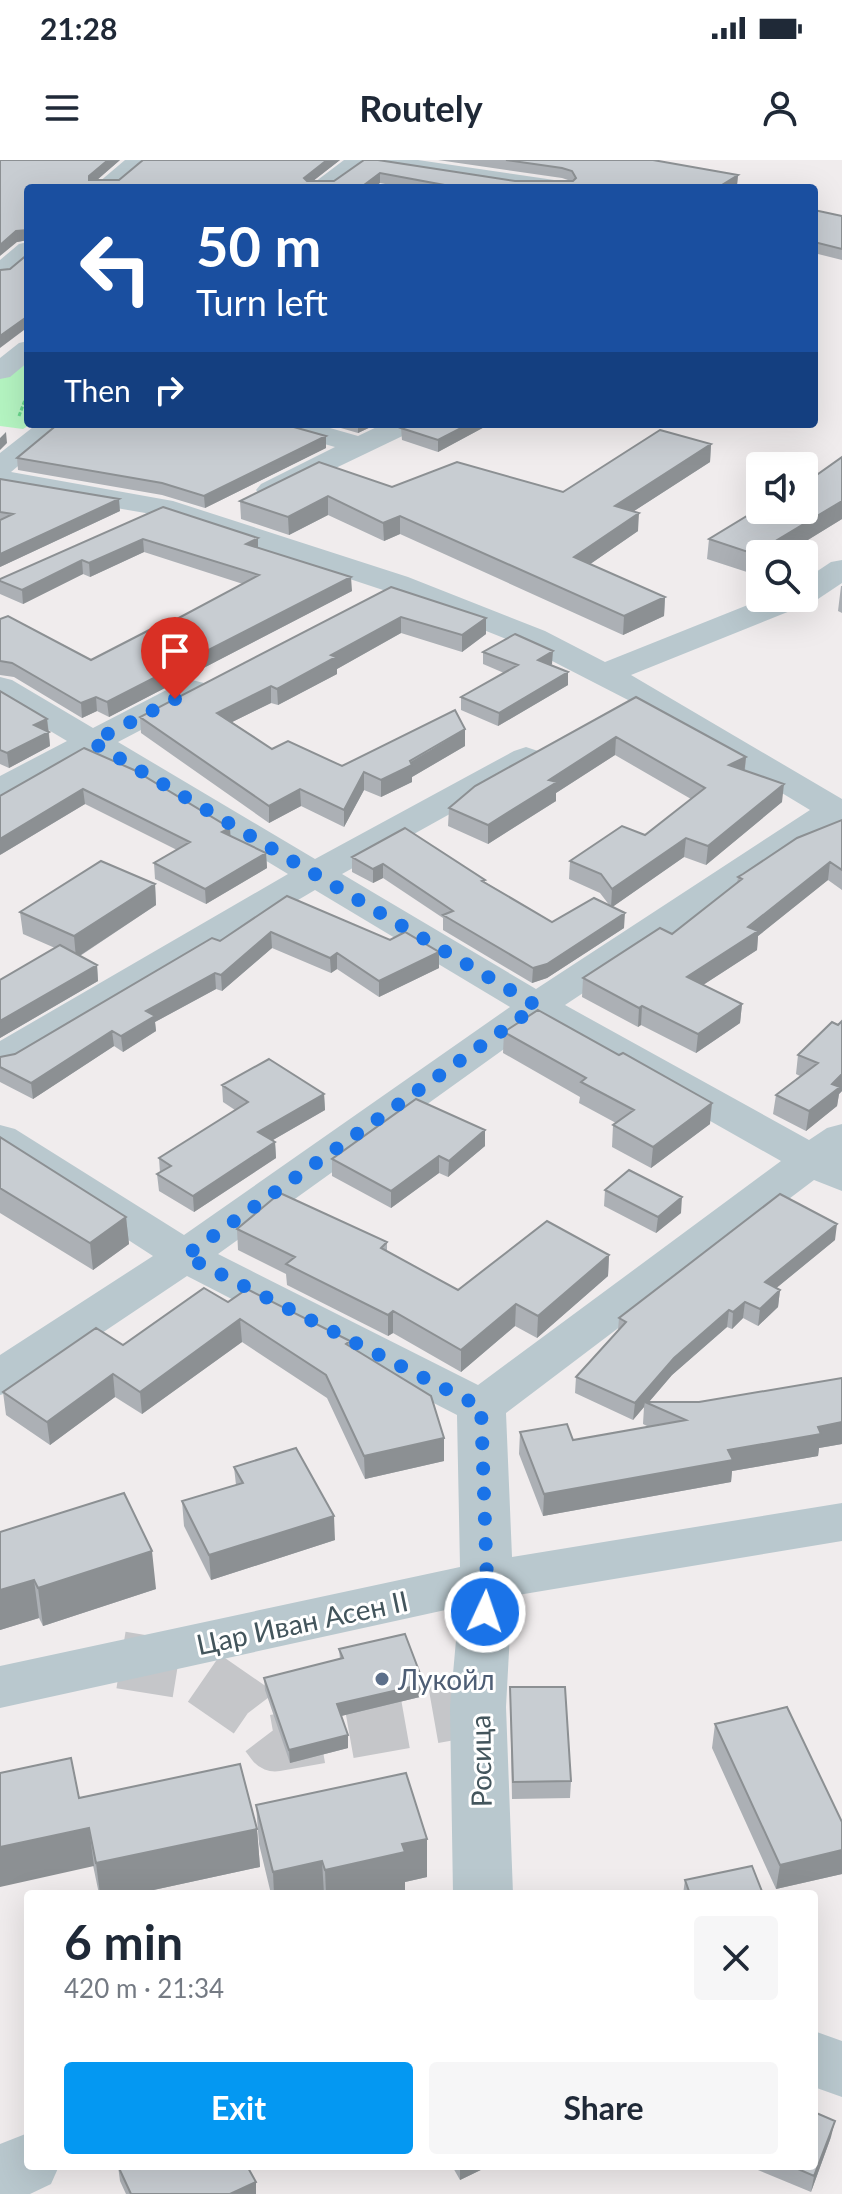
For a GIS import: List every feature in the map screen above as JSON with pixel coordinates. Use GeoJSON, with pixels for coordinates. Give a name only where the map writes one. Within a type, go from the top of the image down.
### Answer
{"type":"FeatureCollection","features":[{"type":"Feature","properties":{"kind":"street"},"geometry":{"type":"LineString","coordinates":[[109,184],[139,160]]}},
{"type":"Feature","properties":{"kind":"street"},"geometry":{"type":"LineString","coordinates":[[325,184],[359,160]]}},
{"type":"Feature","properties":{"kind":"street"},"geometry":{"type":"LineString","coordinates":[[372,160],[534,184]]}},
{"type":"Feature","properties":{"kind":"street"},"geometry":{"type":"LineString","coordinates":[[0,272],[24,252]]}},
{"type":"Feature","properties":{"kind":"street"},"geometry":{"type":"LineString","coordinates":[[0,281],[24,284]]}},
{"type":"Feature","properties":{"kind":"street"},"geometry":{"type":"LineString","coordinates":[[0,371],[24,352]]}},
{"type":"Feature","properties":{"kind":"street"},"geometry":{"type":"LineString","coordinates":[[0,467],[49,428]]}},
{"type":"Feature","properties":{"kind":"street"},"geometry":{"type":"LineString","coordinates":[[299,428],[361,446]]}},
{"type":"Feature","properties":{"kind":"street"},"geometry":{"type":"LineString","coordinates":[[231,510],[397,428]]}},
{"type":"Feature","properties":{"kind":"street"},"geometry":{"type":"LineString","coordinates":[[0,479],[162,507],[231,510],[397,584],[533,638],[642,694],[839,812],[537,1006],[185,1256],[0,1378]]}},
{"type":"Feature","properties":{"kind":"street"},"geometry":{"type":"LineString","coordinates":[[121,525],[162,507]]}},
{"type":"Feature","properties":{"kind":"street"},"geometry":{"type":"LineString","coordinates":[[818,585],[842,569]]}},
{"type":"Feature","properties":{"kind":"street"},"geometry":{"type":"LineString","coordinates":[[355,606],[397,584]]}},
{"type":"Feature","properties":{"kind":"street"},"geometry":{"type":"LineString","coordinates":[[604,674],[758,612]]}},
{"type":"Feature","properties":{"kind":"street"},"geometry":{"type":"LineString","coordinates":[[0,790],[217,677]]}},
{"type":"Feature","properties":{"kind":"street"},"geometry":{"type":"LineString","coordinates":[[0,687],[537,1006],[832,1158],[481,1407],[185,1256],[0,1138]]}},
{"type":"Feature","properties":{"kind":"street"},"geometry":{"type":"LineString","coordinates":[[601,716],[642,694]]}},
{"type":"Feature","properties":{"kind":"street"},"geometry":{"type":"LineString","coordinates":[[0,1058],[317,873],[561,739]]}},
{"type":"Feature","properties":{"kind":"street","name":"Росица"},"geometry":{"type":"LineString","coordinates":[[481,1407],[487,1581],[478,1707],[483,1890]]}},
{"type":"Feature","properties":{"kind":"street","name":"Цар Иван Асен II"},"geometry":{"type":"LineString","coordinates":[[0,1687],[487,1581],[842,1522]]}},
{"type":"Feature","properties":{"kind":"street"},"geometry":{"type":"LineString","coordinates":[[818,2060],[842,2069]]}},
{"type":"Feature","properties":{"kind":"street"},"geometry":{"type":"LineString","coordinates":[[0,2176],[24,2165]]}},
{"type":"Feature","properties":{"kind":"path"},"geometry":{"type":"LineString","coordinates":[[24,400],[17,415],[24,418]]}},
{"type":"Feature","properties":{"kind":"green space"},"geometry":{"type":"Polygon","coordinates":[[[24,360],[23,429],[0,426],[0,378],[24,360]]]}},
{"type":"Feature","properties":{"kind":"building"},"geometry":{"type":"Polygon","coordinates":[[[0,160],[108,160],[89,176],[89,180],[119,180],[143,160],[327,160],[304,178],[307,181],[334,181],[364,160],[515,181],[573,181],[576,178],[572,171],[562,168],[506,160],[653,160],[738,175],[723,184],[439,184],[380,173],[365,184],[24,184],[24,230],[16,231],[0,245],[0,160]]]}},
{"type":"Feature","properties":{"kind":"building"},"geometry":{"type":"Polygon","coordinates":[[[818,211],[842,216],[842,249],[818,243],[818,211]]]}},
{"type":"Feature","properties":{"kind":"building"},"geometry":{"type":"Polygon","coordinates":[[[24,257],[24,319],[0,336],[0,270],[10,269],[24,257]]]}},
{"type":"Feature","properties":{"kind":"building"},"geometry":{"type":"Polygon","coordinates":[[[53,428],[297,428],[326,436],[204,496],[162,483],[17,458],[53,428]]]}},
{"type":"Feature","properties":{"kind":"building"},"geometry":{"type":"Polygon","coordinates":[[[401,428],[461,428],[438,440],[401,428]]]}},
{"type":"Feature","properties":{"kind":"building"},"geometry":{"type":"Polygon","coordinates":[[[660,430],[711,444],[615,506],[639,513],[574,557],[665,597],[624,616],[400,516],[383,523],[328,496],[288,517],[240,501],[319,462],[392,487],[457,462],[563,492],[660,430]]]}},
{"type":"Feature","properties":{"kind":"building"},"geometry":{"type":"Polygon","coordinates":[[[842,457],[842,501],[818,515],[818,474],[842,457]]]}},
{"type":"Feature","properties":{"kind":"building"},"geometry":{"type":"Polygon","coordinates":[[[0,479],[119,499],[0,554],[0,520],[13,514],[0,512],[0,479]]]}},
{"type":"Feature","properties":{"kind":"building"},"geometry":{"type":"Polygon","coordinates":[[[163,507],[258,538],[246,544],[351,577],[107,702],[96,697],[81,703],[12,663],[0,661],[0,619],[8,616],[91,660],[157,626],[160,628],[259,575],[143,539],[89,563],[82,560],[22,590],[0,581],[163,507]]]}},
{"type":"Feature","properties":{"kind":"building"},"geometry":{"type":"Polygon","coordinates":[[[746,517],[746,524],[804,524],[777,540],[746,540],[746,551],[709,539],[746,517]]]}},
{"type":"Feature","properties":{"kind":"building"},"geometry":{"type":"Polygon","coordinates":[[[391,587],[486,618],[462,635],[401,617],[277,689],[271,686],[217,713],[272,749],[288,741],[342,766],[455,710],[465,729],[410,761],[412,765],[381,780],[364,772],[344,810],[300,789],[269,806],[140,717],[391,587]]]}},
{"type":"Feature","properties":{"kind":"building"},"geometry":{"type":"Polygon","coordinates":[[[515,634],[553,651],[538,660],[568,672],[499,713],[461,697],[518,665],[483,652],[515,634]]]}},
{"type":"Feature","properties":{"kind":"building"},"geometry":{"type":"Polygon","coordinates":[[[0,691],[47,719],[34,725],[49,732],[7,753],[0,750],[0,691]]]}},
{"type":"Feature","properties":{"kind":"building"},"geometry":{"type":"Polygon","coordinates":[[[636,697],[746,757],[729,765],[784,784],[708,846],[686,838],[612,889],[601,874],[570,861],[622,826],[645,835],[705,788],[616,737],[549,780],[557,782],[488,825],[449,808],[475,786],[636,697]]]}},
{"type":"Feature","properties":{"kind":"building"},"geometry":{"type":"Polygon","coordinates":[[[84,748],[134,770],[230,828],[222,832],[266,853],[205,889],[154,863],[190,842],[83,789],[0,839],[0,796],[84,748]]]}},
{"type":"Feature","properties":{"kind":"building"},"geometry":{"type":"Polygon","coordinates":[[[842,820],[842,870],[830,862],[748,927],[758,931],[687,977],[742,1004],[698,1034],[642,1006],[639,1008],[583,978],[660,928],[672,934],[742,879],[738,877],[797,838],[842,820]]]}},
{"type":"Feature","properties":{"kind":"building"},"geometry":{"type":"Polygon","coordinates":[[[405,828],[485,880],[482,881],[552,922],[594,898],[625,913],[547,964],[533,968],[443,915],[453,911],[383,864],[373,869],[352,857],[405,828]]]}},
{"type":"Feature","properties":{"kind":"building"},"geometry":{"type":"Polygon","coordinates":[[[101,861],[155,884],[74,936],[20,912],[101,861]]]}},
{"type":"Feature","properties":{"kind":"building"},"geometry":{"type":"Polygon","coordinates":[[[287,896],[390,940],[405,932],[439,952],[379,981],[337,953],[330,958],[271,932],[221,975],[215,973],[146,1011],[155,1016],[121,1036],[112,1031],[31,1083],[0,1067],[0,1057],[15,1054],[212,938],[220,941],[287,896]]]}},
{"type":"Feature","properties":{"kind":"building"},"geometry":{"type":"Polygon","coordinates":[[[60,945],[97,965],[0,1021],[0,980],[60,945]]]}},
{"type":"Feature","properties":{"kind":"building"},"geometry":{"type":"Polygon","coordinates":[[[538,1010],[712,1103],[653,1147],[613,1125],[634,1110],[581,1082],[586,1078],[504,1032],[538,1010]]]}},
{"type":"Feature","properties":{"kind":"building"},"geometry":{"type":"Polygon","coordinates":[[[842,1021],[842,1074],[832,1084],[840,1087],[809,1111],[776,1095],[818,1063],[798,1055],[832,1022],[838,1025],[842,1021]]]}},
{"type":"Feature","properties":{"kind":"building"},"geometry":{"type":"Polygon","coordinates":[[[269,1059],[324,1094],[258,1132],[275,1142],[193,1196],[157,1174],[171,1166],[159,1158],[248,1102],[222,1085],[269,1059]]]}},
{"type":"Feature","properties":{"kind":"building"},"geometry":{"type":"Polygon","coordinates":[[[416,1099],[485,1130],[449,1161],[439,1156],[391,1191],[332,1159],[416,1099]]]}},
{"type":"Feature","properties":{"kind":"building"},"geometry":{"type":"Polygon","coordinates":[[[0,1137],[126,1217],[90,1243],[0,1188],[0,1137]]]}},
{"type":"Feature","properties":{"kind":"building"},"geometry":{"type":"Polygon","coordinates":[[[629,1170],[682,1197],[658,1217],[605,1190],[629,1170]]]}},
{"type":"Feature","properties":{"kind":"building"},"geometry":{"type":"Polygon","coordinates":[[[280,1193],[387,1242],[381,1248],[458,1290],[547,1221],[609,1255],[538,1316],[516,1304],[461,1350],[393,1311],[388,1315],[286,1264],[295,1257],[237,1229],[280,1193]]]}},
{"type":"Feature","properties":{"kind":"building"},"geometry":{"type":"Polygon","coordinates":[[[780,1194],[837,1224],[765,1282],[780,1290],[760,1309],[745,1302],[733,1312],[729,1310],[674,1358],[635,1403],[576,1377],[626,1322],[619,1318],[780,1194]]]}},
{"type":"Feature","properties":{"kind":"building"},"geometry":{"type":"Polygon","coordinates":[[[204,1288],[228,1302],[247,1289],[350,1341],[346,1344],[431,1396],[444,1438],[364,1456],[326,1375],[240,1319],[140,1392],[113,1374],[47,1422],[3,1392],[96,1328],[123,1345],[204,1288]]]}},
{"type":"Feature","properties":{"kind":"building"},"geometry":{"type":"Polygon","coordinates":[[[842,1378],[842,1422],[818,1427],[821,1434],[728,1450],[733,1460],[544,1494],[520,1432],[567,1424],[573,1440],[686,1420],[645,1402],[699,1402],[842,1378]]]}},
{"type":"Feature","properties":{"kind":"building"},"geometry":{"type":"Polygon","coordinates":[[[296,1448],[334,1516],[209,1555],[182,1501],[243,1483],[234,1467],[296,1448]]]}},
{"type":"Feature","properties":{"kind":"building"},"geometry":{"type":"Polygon","coordinates":[[[124,1493],[152,1551],[38,1588],[34,1580],[0,1590],[0,1532],[124,1493]]]}},
{"type":"Feature","properties":{"kind":"building"},"geometry":{"type":"Polygon","coordinates":[[[405,1634],[424,1684],[337,1704],[348,1735],[289,1750],[264,1678],[343,1658],[339,1649],[405,1634]]]}},
{"type":"Feature","properties":{"kind":"building"},"geometry":{"type":"Polygon","coordinates":[[[510,1687],[565,1687],[571,1781],[513,1782],[510,1687]]]}},
{"type":"Feature","properties":{"kind":"building"},"geometry":{"type":"Polygon","coordinates":[[[787,1707],[842,1822],[842,1850],[780,1865],[715,1724],[787,1707]]]}},
{"type":"Feature","properties":{"kind":"building"},"geometry":{"type":"Polygon","coordinates":[[[71,1758],[79,1798],[240,1764],[257,1829],[96,1863],[89,1828],[0,1847],[0,1773],[71,1758]]]}},
{"type":"Feature","properties":{"kind":"building"},"geometry":{"type":"Polygon","coordinates":[[[406,1773],[427,1839],[402,1844],[405,1852],[325,1870],[322,1861],[273,1872],[256,1805],[406,1773]]]}},
{"type":"Feature","properties":{"kind":"building"},"geometry":{"type":"Polygon","coordinates":[[[752,1866],[761,1890],[689,1890],[685,1880],[752,1866]]]}},
{"type":"Feature","properties":{"kind":"building"},"geometry":{"type":"Polygon","coordinates":[[[818,2114],[835,2121],[818,2166],[818,2114]]]}},
{"type":"Feature","properties":{"kind":"building"},"geometry":{"type":"Polygon","coordinates":[[[120,2170],[249,2170],[256,2182],[230,2194],[131,2194],[120,2170]]]}},
{"type":"Feature","properties":{"kind":"building"},"geometry":{"type":"Polygon","coordinates":[[[800,2170],[816,2170],[814,2176],[800,2170]]]}},
{"type":"Feature","properties":{"kind":"tunnel"},"geometry":{"type":"LineString","coordinates":[[121,1660],[195,1672],[250,1710],[275,1743],[478,1707]]}},
{"type":"Feature","properties":{"kind":"place","name":"Лукойл"},"geometry":{"type":"Point","coordinates":[382,1679]}},
{"type":"Feature","properties":{"kind":"route"},"geometry":{"type":"LineString","coordinates":[[175,699],[92,742],[537,1006],[185,1256],[481,1407],[487,1581],[485,1612]]}}]}
